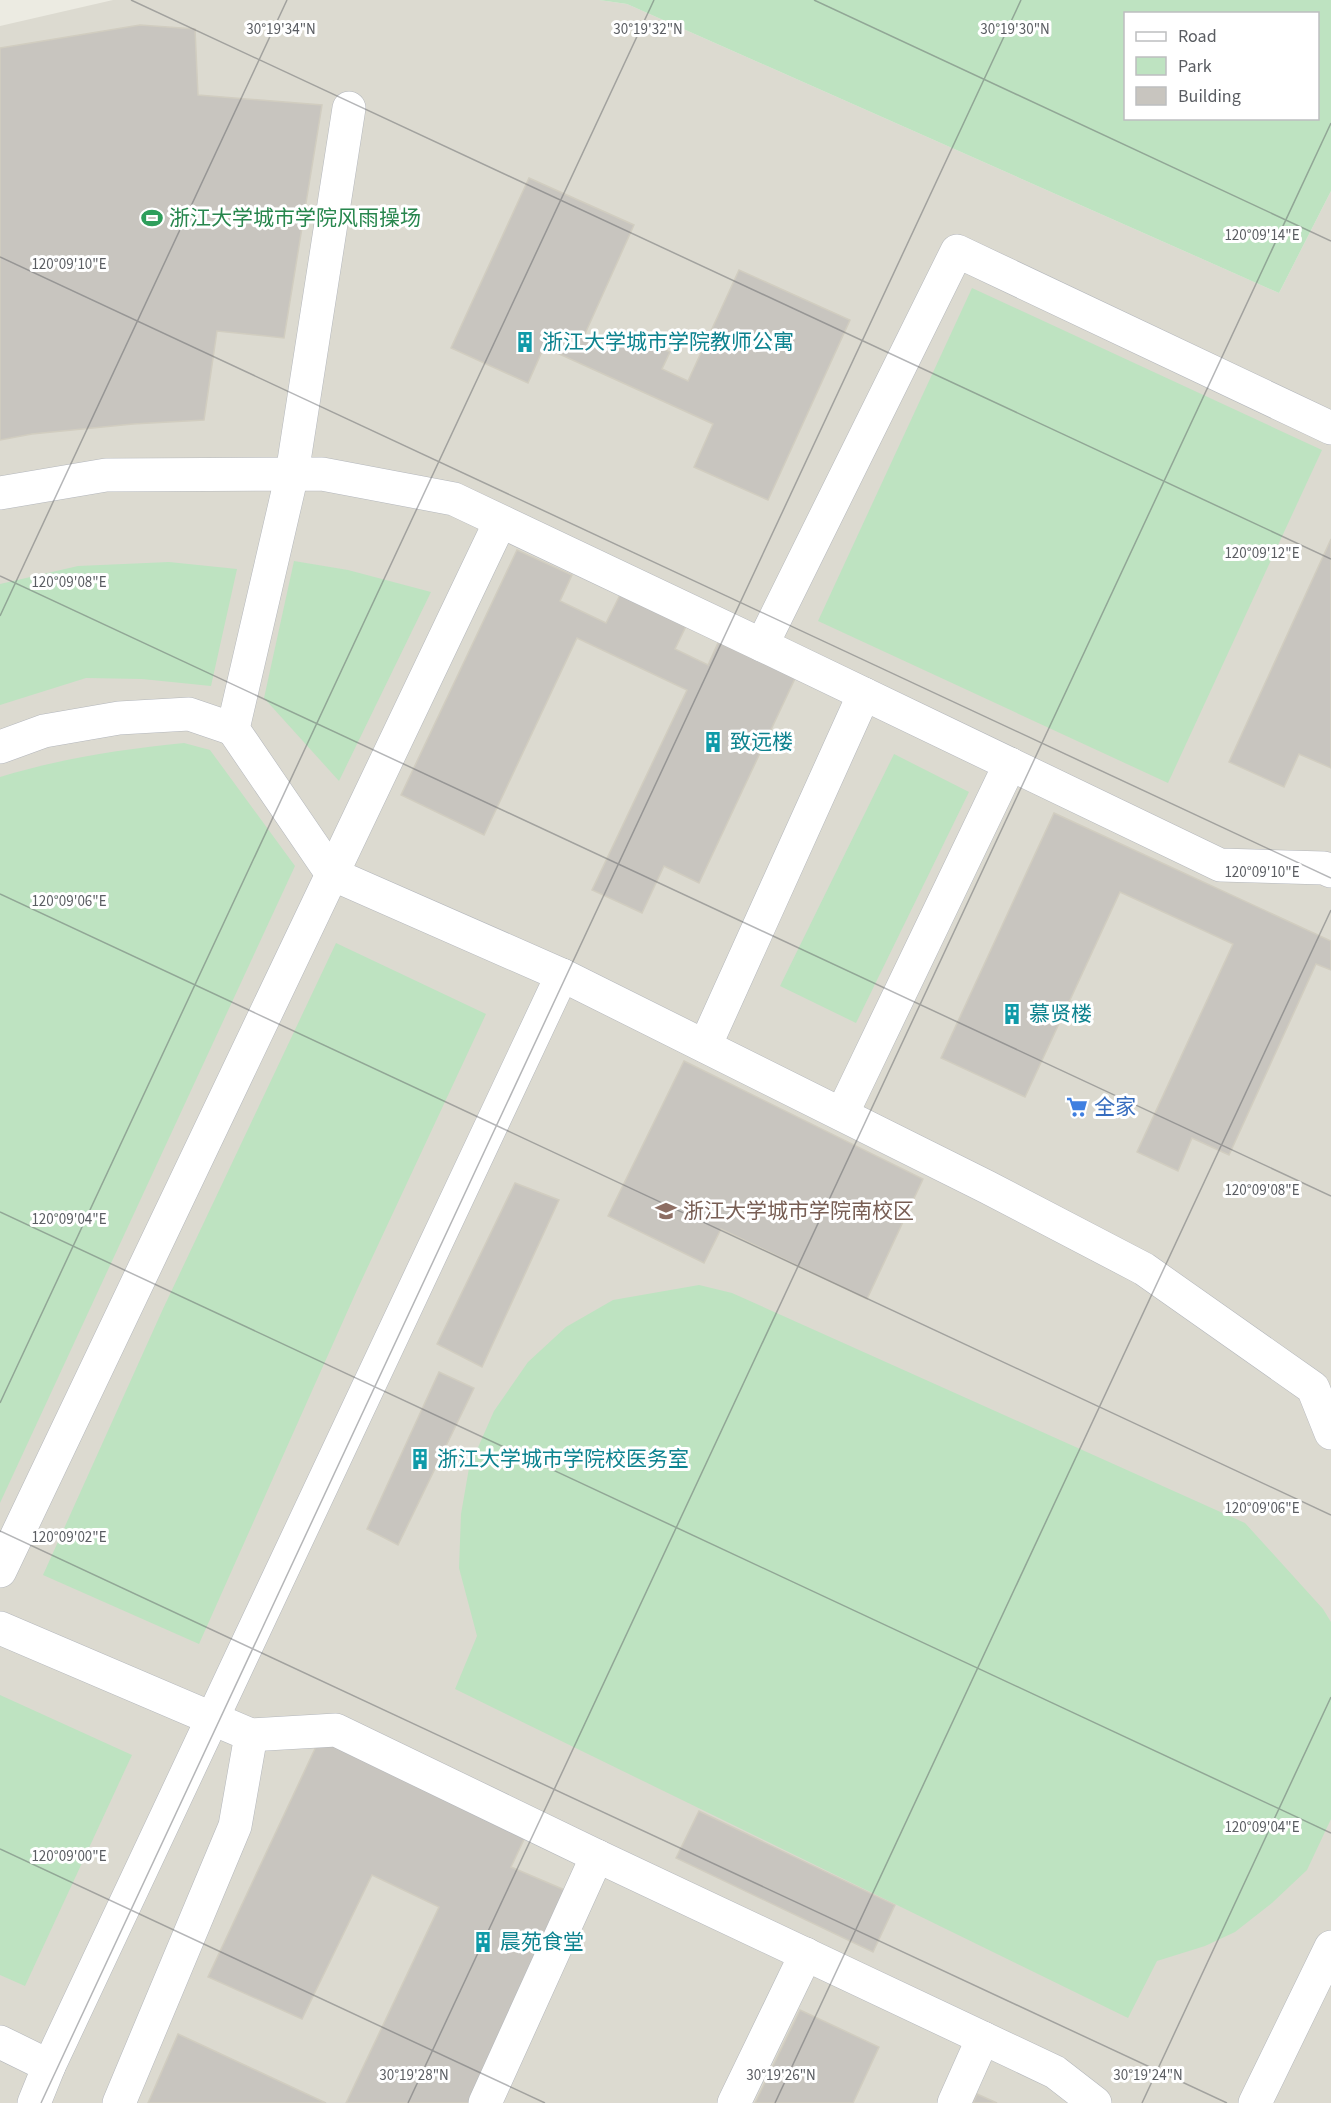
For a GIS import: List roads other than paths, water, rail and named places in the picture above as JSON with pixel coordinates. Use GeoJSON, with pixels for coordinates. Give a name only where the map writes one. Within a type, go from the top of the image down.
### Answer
{"type":"FeatureCollection","features":[{"type":"Feature","properties":{"kind":"street"},"geometry":{"type":"LineString","coordinates":[[233,729],[292,474],[349,108]]}},
{"type":"Feature","properties":{"kind":"street"},"geometry":{"type":"LineString","coordinates":[[762,645],[957,251],[1331,428]]}},
{"type":"Feature","properties":{"kind":"street"},"geometry":{"type":"LineString","coordinates":[[0,493],[106,475],[322,474],[454,499],[1220,865],[1324,868],[1331,871]]}},
{"type":"Feature","properties":{"kind":"street"},"geometry":{"type":"LineString","coordinates":[[0,1571],[500,522]]}},
{"type":"Feature","properties":{"kind":"street"},"geometry":{"type":"LineString","coordinates":[[705,1046],[864,694]]}},
{"type":"Feature","properties":{"kind":"street"},"geometry":{"type":"LineString","coordinates":[[0,747],[44,731],[119,717],[189,714],[233,729],[332,874],[562,975],[987,1187],[1143,1269],[1322,1395],[1331,1432]]}},
{"type":"Feature","properties":{"kind":"street"},"geometry":{"type":"LineString","coordinates":[[842,1114],[1010,764]]}},
{"type":"Feature","properties":{"kind":"street"},"geometry":{"type":"LineString","coordinates":[[34,2103],[49,2066],[562,975]]}},
{"type":"Feature","properties":{"kind":"street"},"geometry":{"type":"LineString","coordinates":[[0,1628],[251,1735],[336,1730],[1055,2072],[1095,2103]]}},
{"type":"Feature","properties":{"kind":"street"},"geometry":{"type":"LineString","coordinates":[[119,2103],[235,1826],[251,1735]]}},
{"type":"Feature","properties":{"kind":"street"},"geometry":{"type":"LineString","coordinates":[[485,2103],[597,1856]]}},
{"type":"Feature","properties":{"kind":"street"},"geometry":{"type":"LineString","coordinates":[[1255,2103],[1331,1947]]}},
{"type":"Feature","properties":{"kind":"street"},"geometry":{"type":"LineString","coordinates":[[734,2103],[806,1954]]}},
{"type":"Feature","properties":{"kind":"street"},"geometry":{"type":"LineString","coordinates":[[954,2103],[983,2038]]}},
{"type":"Feature","properties":{"kind":"street"},"geometry":{"type":"LineString","coordinates":[[0,2042],[49,2066]]}},
{"type":"Feature","properties":{"kind":"place","name":"浙江大学城市学院风雨操场"},"geometry":{"type":"Point","coordinates":[152,218]}},
{"type":"Feature","properties":{"kind":"place","name":"浙江大学城市学院教师公寓"},"geometry":{"type":"Point","coordinates":[525,342]}},
{"type":"Feature","properties":{"kind":"place","name":"致远楼"},"geometry":{"type":"Point","coordinates":[713,742]}},
{"type":"Feature","properties":{"kind":"place","name":"慕贤楼"},"geometry":{"type":"Point","coordinates":[1012,1014]}},
{"type":"Feature","properties":{"kind":"place","name":"全家"},"geometry":{"type":"Point","coordinates":[1077,1107]}},
{"type":"Feature","properties":{"kind":"place","name":"浙江大学城市学院南校区"},"geometry":{"type":"Point","coordinates":[666,1211]}},
{"type":"Feature","properties":{"kind":"place","name":"浙江大学城市学院校医务室"},"geometry":{"type":"Point","coordinates":[420,1459]}},
{"type":"Feature","properties":{"kind":"place","name":"晨苑食堂"},"geometry":{"type":"Point","coordinates":[483,1942]}}]}
